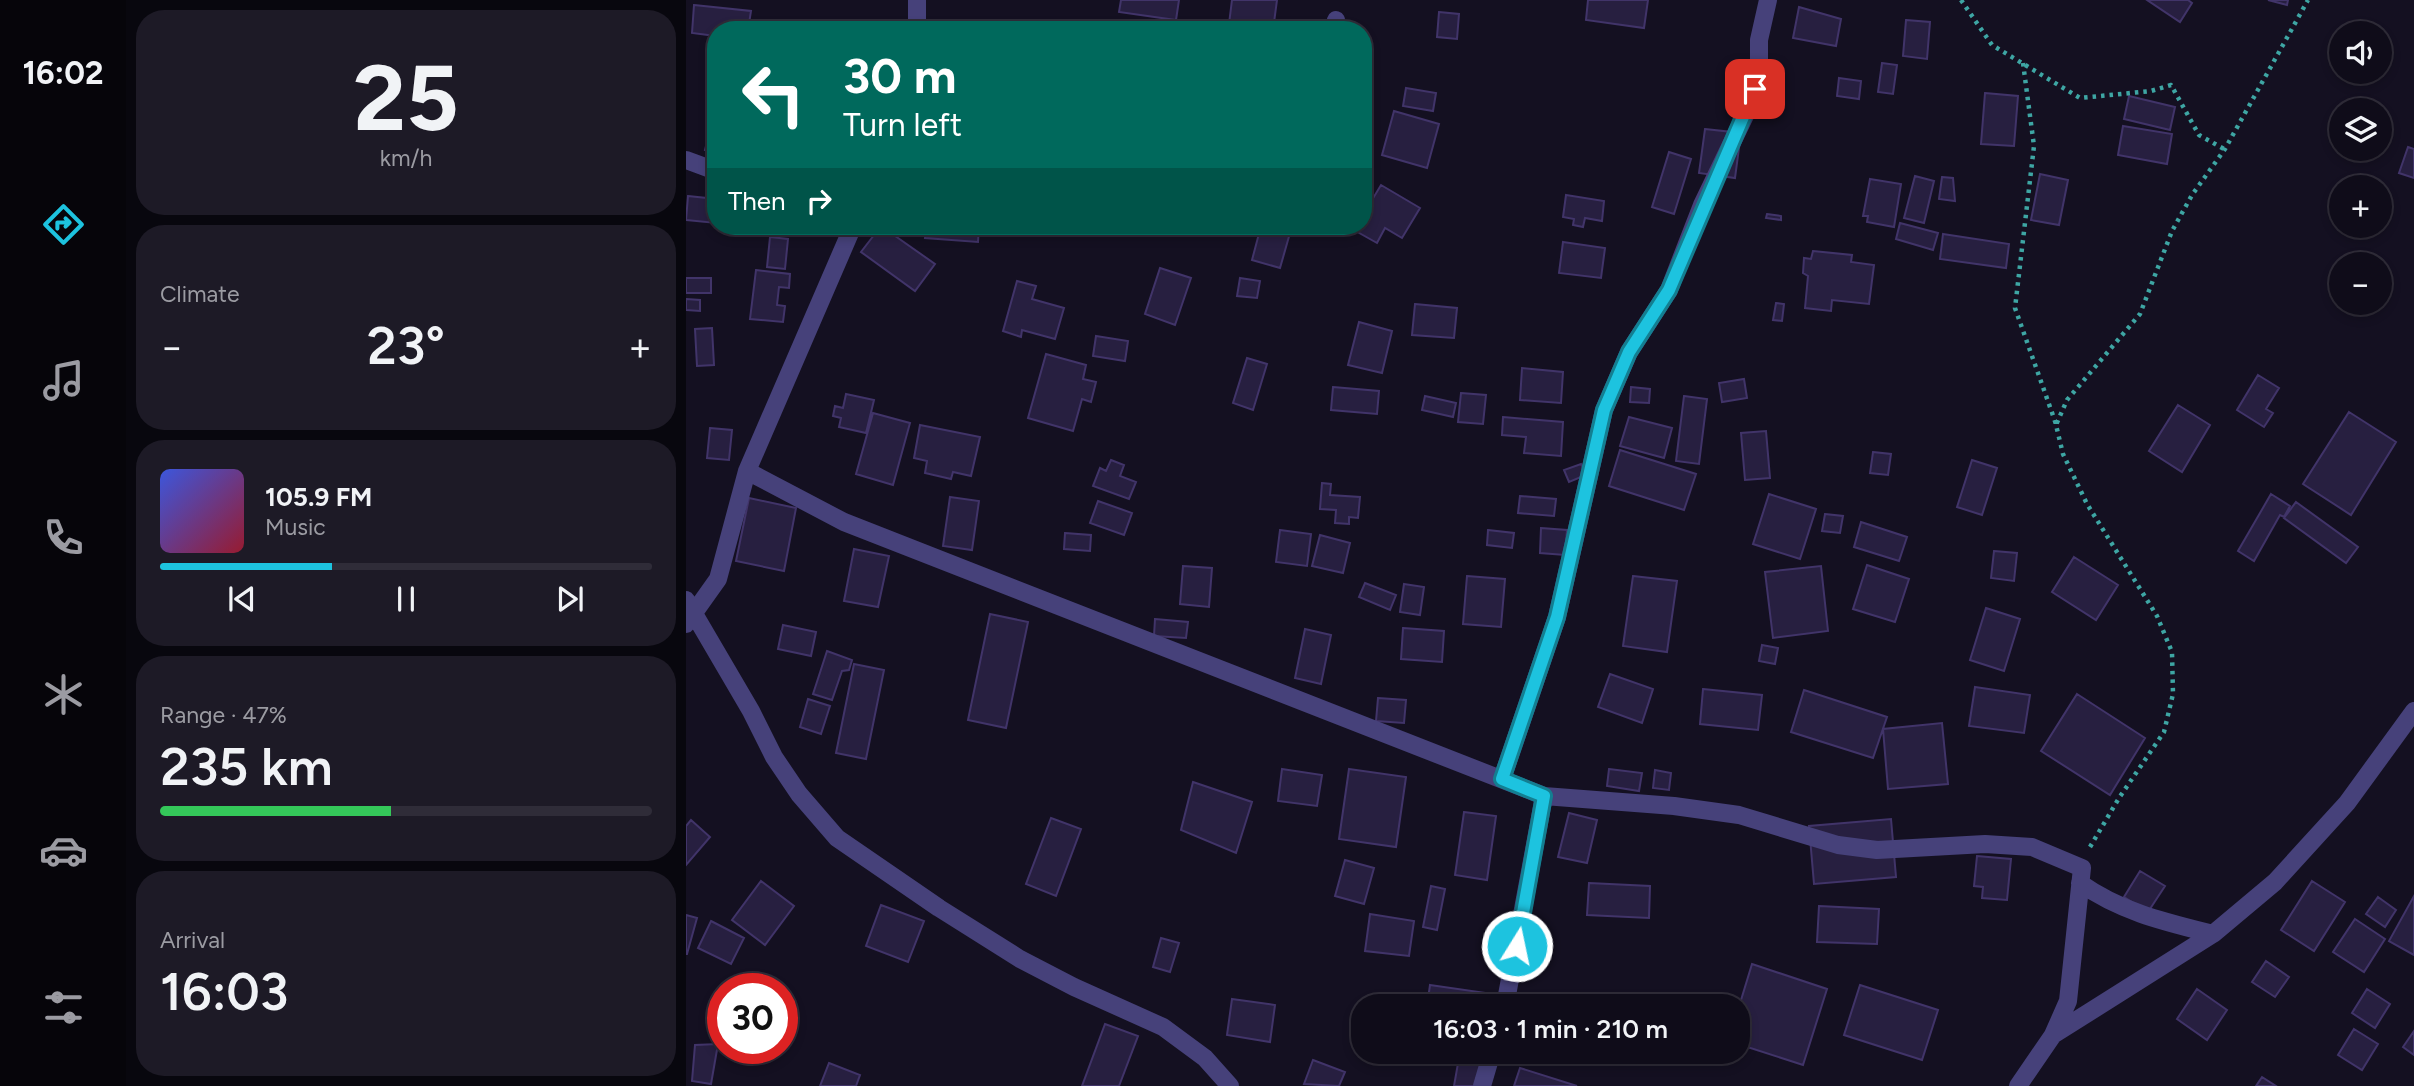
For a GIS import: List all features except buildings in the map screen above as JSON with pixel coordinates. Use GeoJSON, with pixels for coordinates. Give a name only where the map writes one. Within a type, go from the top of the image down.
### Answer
{"type":"FeatureCollection","features":[{"type":"Feature","properties":{"kind":"street"},"geometry":{"type":"LineString","coordinates":[[916,0],[917,21]]}},
{"type":"Feature","properties":{"kind":"street"},"geometry":{"type":"LineString","coordinates":[[1502,779],[1557,617],[1604,410],[1629,352],[1669,290],[1702,205],[1751,103],[1759,76],[1759,40],[1768,0]]}},
{"type":"Feature","properties":{"kind":"street"},"geometry":{"type":"LineString","coordinates":[[686,160],[707,168]]}},
{"type":"Feature","properties":{"kind":"street"},"geometry":{"type":"LineString","coordinates":[[849,235],[747,471],[718,579],[689,613],[751,710],[774,757],[799,794],[837,838],[939,908],[1020,959],[1074,988],[1163,1027],[1205,1058],[1230,1086]]}},
{"type":"Feature","properties":{"kind":"street"},"geometry":{"type":"LineString","coordinates":[[747,471],[844,522],[1544,796],[1674,806],[1739,815],[1838,845],[1877,850],[1985,844],[2032,847],[2081,876],[2105,901],[2130,911],[2213,934]]}},
{"type":"Feature","properties":{"kind":"street"},"geometry":{"type":"LineString","coordinates":[[2053,1035],[2213,934],[2275,881],[2347,803],[2414,711]]}},
{"type":"Feature","properties":{"kind":"street"},"geometry":{"type":"LineString","coordinates":[[1507,994],[1544,796]]}},
{"type":"Feature","properties":{"kind":"street"},"geometry":{"type":"LineString","coordinates":[[2018,1086],[2053,1035],[2068,1001],[2081,876]]}},
{"type":"Feature","properties":{"kind":"street"},"geometry":{"type":"LineString","coordinates":[[1482,1086],[1488,1064]]}},
{"type":"Feature","properties":{"kind":"path"},"geometry":{"type":"LineString","coordinates":[[1961,0],[1993,45],[2080,97],[2151,91],[2171,85],[2199,135],[2225,149]]}},
{"type":"Feature","properties":{"kind":"path"},"geometry":{"type":"LineString","coordinates":[[2056,425],[2067,400],[2140,314],[2172,231],[2192,195],[2225,149],[2308,0]]}},
{"type":"Feature","properties":{"kind":"path"},"geometry":{"type":"LineString","coordinates":[[2023,64],[2034,146],[2015,308],[2056,425],[2063,454],[2087,504],[2157,615],[2172,652],[2174,694],[2164,732],[2119,797],[2092,843],[2081,876]]}},
{"type":"Feature","properties":{"kind":"route"},"geometry":{"type":"LineString","coordinates":[[1517,946],[1544,796],[1502,779],[1557,617],[1582,495],[1604,410],[1629,352],[1669,290],[1702,205],[1751,103],[1755,89]]}}]}
